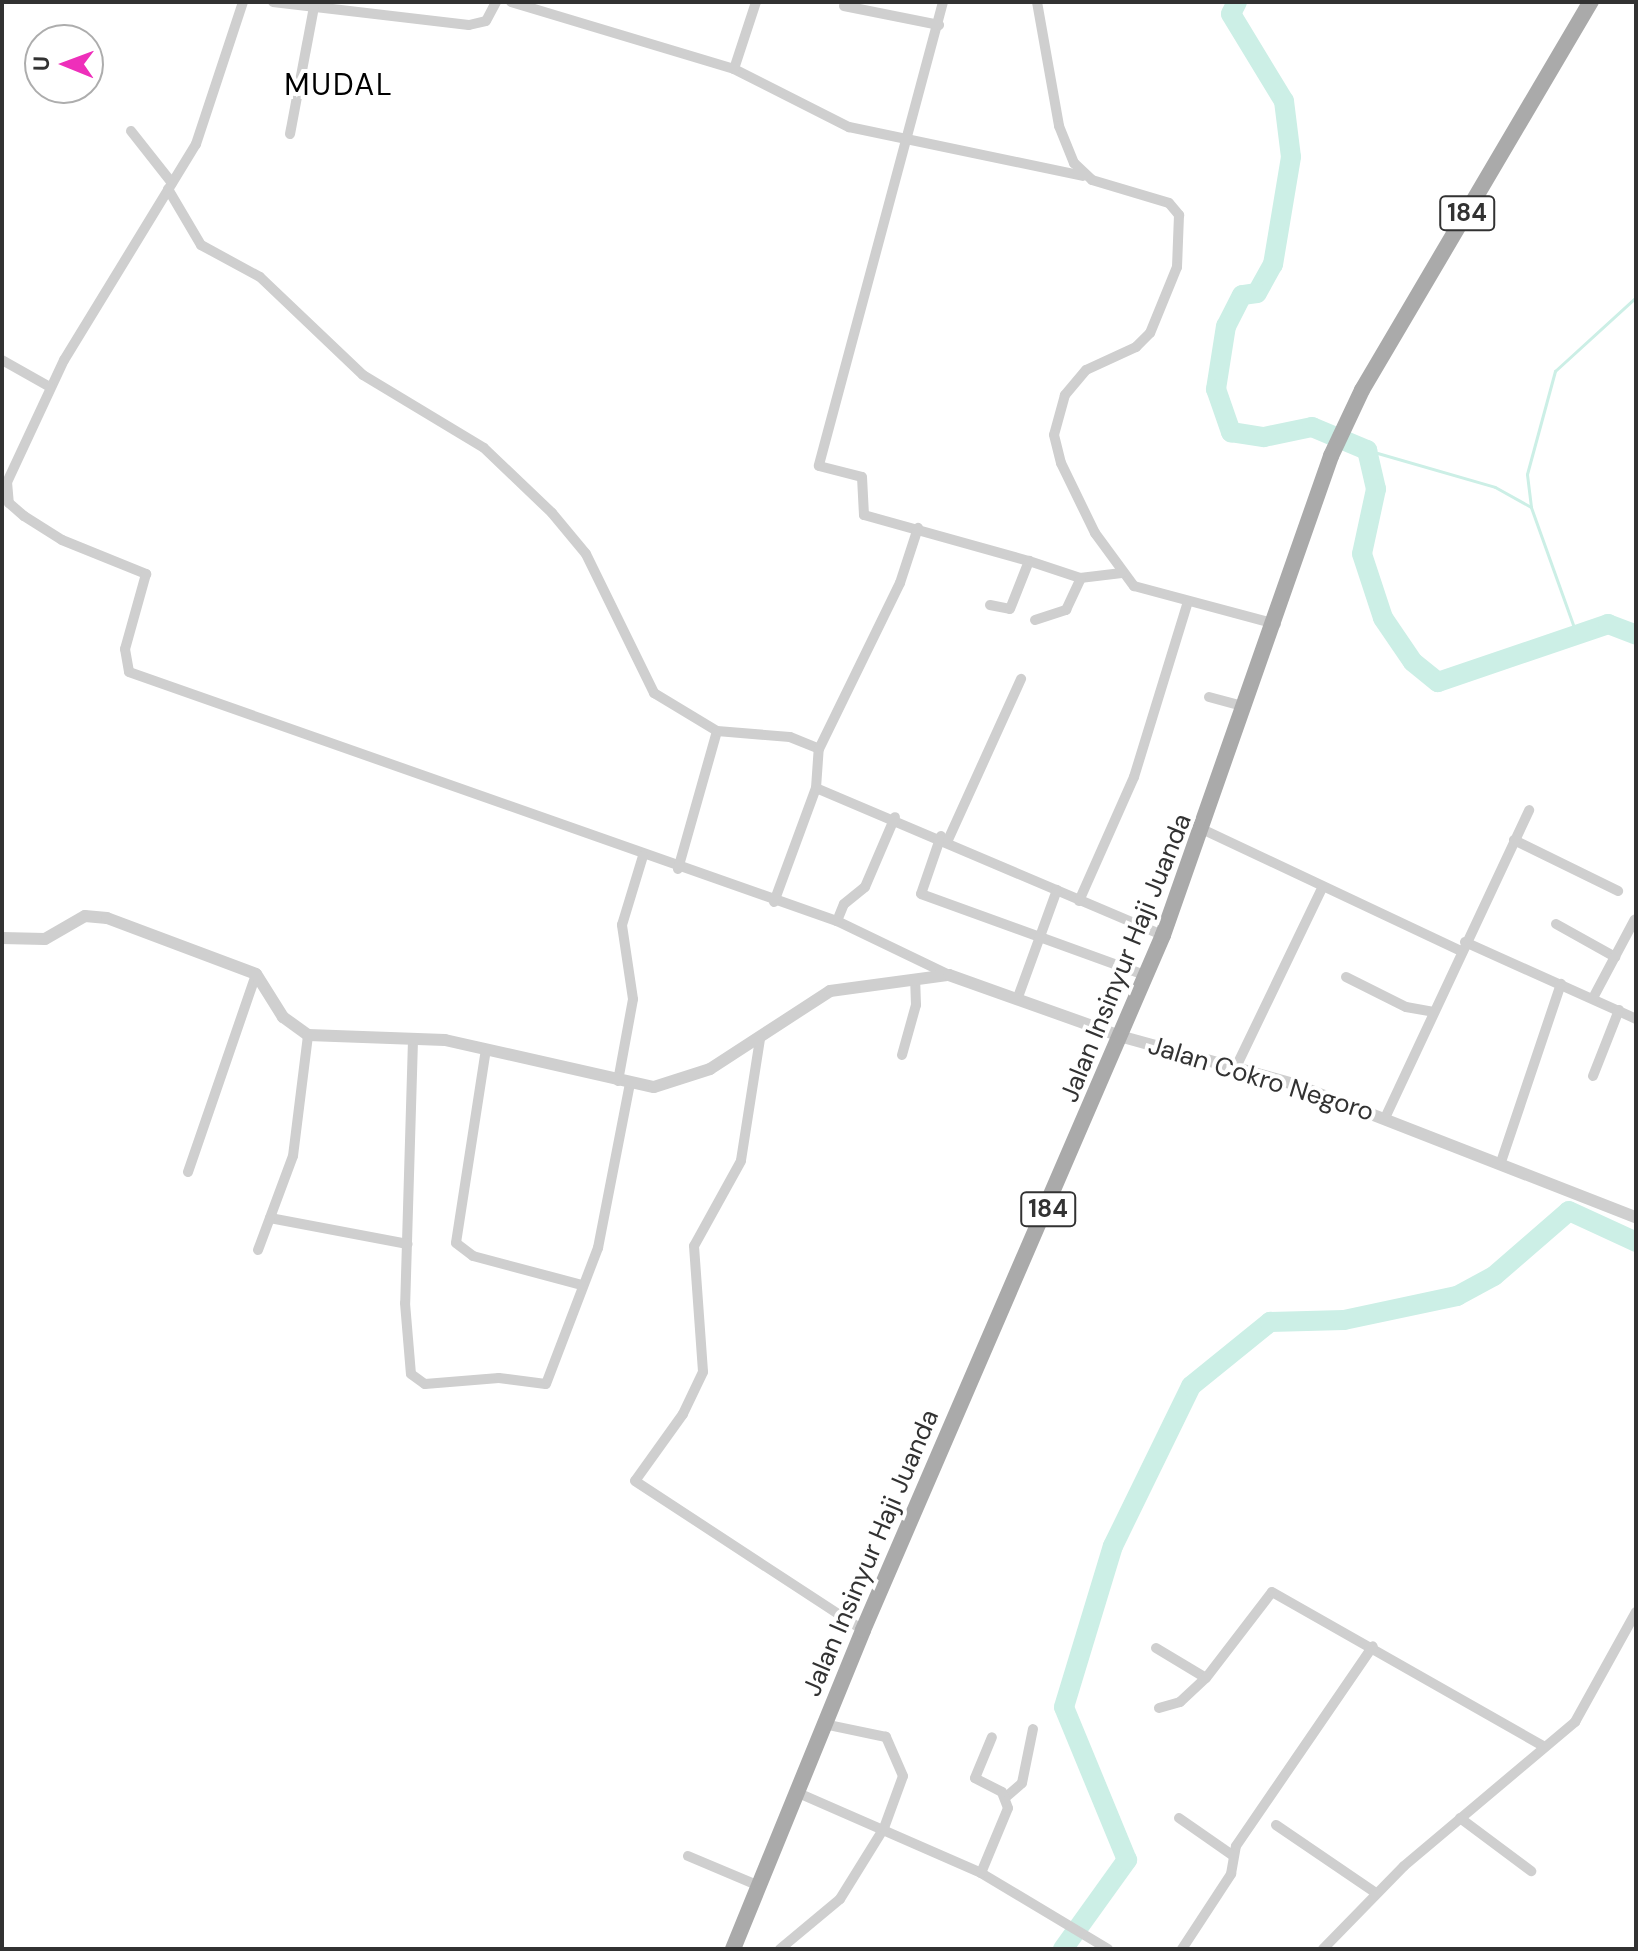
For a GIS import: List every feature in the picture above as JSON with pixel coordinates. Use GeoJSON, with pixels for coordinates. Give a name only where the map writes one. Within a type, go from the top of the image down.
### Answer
{"type":"FeatureCollection","features":[{"type":"Feature","properties":{"kind":"main road","name":"Jalan Insinyur Haji Juanda"},"geometry":{"type":"LineString","coordinates":[[733,1949],[863,1630],[1123,1037],[1204,830],[1277,624],[1331,456],[1345,424],[1591,2]]}},
{"type":"Feature","properties":{"kind":"street"},"geometry":{"type":"LineString","coordinates":[[242,2],[208,117],[50,387],[9,476],[9,503],[62,540],[146,574],[125,649],[129,672],[678,869],[837,921],[949,975]]}},
{"type":"Feature","properties":{"kind":"street"},"geometry":{"type":"LineString","coordinates":[[273,2],[469,25],[488,19],[496,2]]}},
{"type":"Feature","properties":{"kind":"street"},"geometry":{"type":"LineString","coordinates":[[511,2],[734,69],[832,121],[907,141],[1083,176],[1172,204],[1179,215],[1177,267],[1150,333],[1074,381],[1056,421],[1061,463],[1122,573],[1142,590],[1277,624]]}},
{"type":"Feature","properties":{"kind":"street"},"geometry":{"type":"LineString","coordinates":[[734,69],[756,2]]}},
{"type":"Feature","properties":{"kind":"street"},"geometry":{"type":"LineString","coordinates":[[943,2],[819,462],[824,472],[862,477],[864,515],[918,528],[1081,578],[1122,573]]}},
{"type":"Feature","properties":{"kind":"street"},"geometry":{"type":"LineString","coordinates":[[1037,2],[1059,126],[1083,176]]}},
{"type":"Feature","properties":{"kind":"street"},"geometry":{"type":"LineString","coordinates":[[844,6],[939,25]]}},
{"type":"Feature","properties":{"kind":"street"},"geometry":{"type":"LineString","coordinates":[[290,134],[314,7]]}},
{"type":"Feature","properties":{"kind":"street"},"geometry":{"type":"LineString","coordinates":[[131,131],[170,186],[201,245],[260,277],[363,375],[484,448],[542,504],[586,554],[654,693],[717,731],[790,737],[819,749]]}},
{"type":"Feature","properties":{"kind":"street"},"geometry":{"type":"LineString","coordinates":[[2,360],[50,387]]}},
{"type":"Feature","properties":{"kind":"street"},"geometry":{"type":"LineString","coordinates":[[774,902],[816,788],[819,749],[900,583],[918,528]]}},
{"type":"Feature","properties":{"kind":"street"},"geometry":{"type":"LineString","coordinates":[[990,605],[1010,609],[1029,561]]}},
{"type":"Feature","properties":{"kind":"street"},"geometry":{"type":"LineString","coordinates":[[1035,620],[1066,610],[1081,578]]}},
{"type":"Feature","properties":{"kind":"street"},"geometry":{"type":"LineString","coordinates":[[1079,901],[1134,777],[1188,601]]}},
{"type":"Feature","properties":{"kind":"street"},"geometry":{"type":"LineString","coordinates":[[1021,679],[944,838],[921,894],[1147,976]]}},
{"type":"Feature","properties":{"kind":"street"},"geometry":{"type":"LineString","coordinates":[[1209,697],[1247,708]]}},
{"type":"Feature","properties":{"kind":"street"},"geometry":{"type":"LineString","coordinates":[[678,869],[717,731]]}},
{"type":"Feature","properties":{"kind":"street"},"geometry":{"type":"LineString","coordinates":[[816,788],[895,817],[944,838],[990,865],[1163,935]]}},
{"type":"Feature","properties":{"kind":"street"},"geometry":{"type":"LineString","coordinates":[[1385,1118],[1529,810]]}},
{"type":"Feature","properties":{"kind":"street"},"geometry":{"type":"LineString","coordinates":[[837,921],[844,904],[865,887],[895,817]]}},
{"type":"Feature","properties":{"kind":"street"},"geometry":{"type":"LineString","coordinates":[[1204,830],[1322,888],[1561,984],[1636,1019]]}},
{"type":"Feature","properties":{"kind":"street"},"geometry":{"type":"LineString","coordinates":[[1514,840],[1618,891]]}},
{"type":"Feature","properties":{"kind":"street"},"geometry":{"type":"LineString","coordinates":[[413,1040],[408,1244],[410,1368],[413,1380],[425,1384],[499,1378],[544,1386],[598,1248],[624,1083],[633,999],[622,925],[643,856]]}},
{"type":"Feature","properties":{"kind":"street"},"geometry":{"type":"LineString","coordinates":[[1236,1067],[1322,888]]}},
{"type":"Feature","properties":{"kind":"street"},"geometry":{"type":"LineString","coordinates":[[1018,997],[1057,890]]}},
{"type":"Feature","properties":{"kind":"street"},"geometry":{"type":"LineString","coordinates":[[2,938],[45,939],[95,915],[256,974],[288,1024],[308,1035],[293,1156],[258,1250]]}},
{"type":"Feature","properties":{"kind":"street"},"geometry":{"type":"LineString","coordinates":[[1593,998],[1635,919]]}},
{"type":"Feature","properties":{"kind":"street"},"geometry":{"type":"LineString","coordinates":[[1556,924],[1615,957]]}},
{"type":"Feature","properties":{"kind":"street"},"geometry":{"type":"LineString","coordinates":[[188,1172],[256,974]]}},
{"type":"Feature","properties":{"kind":"street","name":"Jalan Cokro Negoro"},"geometry":{"type":"LineString","coordinates":[[308,1035],[413,1040],[486,1049],[624,1083],[676,1084],[760,1039],[830,991],[915,982],[949,975],[1018,997],[1123,1037],[1236,1067],[1385,1118],[1636,1217]]}},
{"type":"Feature","properties":{"kind":"street"},"geometry":{"type":"LineString","coordinates":[[1346,977],[1406,1007],[1434,1012]]}},
{"type":"Feature","properties":{"kind":"street"},"geometry":{"type":"LineString","coordinates":[[902,1055],[916,1005],[915,982]]}},
{"type":"Feature","properties":{"kind":"street"},"geometry":{"type":"LineString","coordinates":[[1501,1162],[1561,984]]}},
{"type":"Feature","properties":{"kind":"street"},"geometry":{"type":"LineString","coordinates":[[1593,1076],[1619,1010]]}},
{"type":"Feature","properties":{"kind":"street"},"geometry":{"type":"LineString","coordinates":[[760,1039],[741,1161],[694,1246],[703,1372],[683,1414],[635,1481],[863,1630]]}},
{"type":"Feature","properties":{"kind":"street"},"geometry":{"type":"LineString","coordinates":[[486,1049],[456,1243],[473,1256],[582,1285]]}},
{"type":"Feature","properties":{"kind":"street"},"geometry":{"type":"LineString","coordinates":[[270,1218],[408,1244]]}},
{"type":"Feature","properties":{"kind":"street"},"geometry":{"type":"LineString","coordinates":[[1159,1708],[1180,1702],[1206,1678],[1272,1592],[1373,1646],[1543,1746]]}},
{"type":"Feature","properties":{"kind":"street"},"geometry":{"type":"LineString","coordinates":[[1323,1949],[1376,1893],[1585,1710],[1636,1612]]}},
{"type":"Feature","properties":{"kind":"street"},"geometry":{"type":"LineString","coordinates":[[1182,1949],[1231,1874],[1232,1855],[1373,1646]]}},
{"type":"Feature","properties":{"kind":"street"},"geometry":{"type":"LineString","coordinates":[[1156,1648],[1206,1678]]}},
{"type":"Feature","properties":{"kind":"street"},"geometry":{"type":"LineString","coordinates":[[780,1949],[840,1899],[884,1828],[903,1776],[888,1740],[824,1724]]}},
{"type":"Feature","properties":{"kind":"street"},"geometry":{"type":"LineString","coordinates":[[1006,1797],[1022,1783],[1033,1729]]}},
{"type":"Feature","properties":{"kind":"street"},"geometry":{"type":"LineString","coordinates":[[992,1737],[975,1778],[1006,1797]]}},
{"type":"Feature","properties":{"kind":"street"},"geometry":{"type":"LineString","coordinates":[[796,1792],[981,1873],[1108,1949]]}},
{"type":"Feature","properties":{"kind":"street"},"geometry":{"type":"LineString","coordinates":[[981,1873],[1007,1814],[1006,1797]]}},
{"type":"Feature","properties":{"kind":"street"},"geometry":{"type":"LineString","coordinates":[[1179,1818],[1232,1855]]}},
{"type":"Feature","properties":{"kind":"street"},"geometry":{"type":"LineString","coordinates":[[1460,1818],[1531,1871]]}},
{"type":"Feature","properties":{"kind":"street"},"geometry":{"type":"LineString","coordinates":[[1276,1825],[1376,1893]]}},
{"type":"Feature","properties":{"kind":"street"},"geometry":{"type":"LineString","coordinates":[[688,1856],[759,1886]]}},
{"type":"Feature","properties":{"kind":"waterway"},"geometry":{"type":"LineString","coordinates":[[1237,2],[1231,14],[1284,101],[1291,157],[1273,264],[1257,293],[1242,295],[1226,326],[1216,389],[1231,432],[1264,437],[1312,427],[1367,450],[1376,489],[1362,554],[1383,618],[1413,662],[1438,682],[1608,624],[1636,635]]}},
{"type":"Feature","properties":{"kind":"waterway"},"geometry":{"type":"LineString","coordinates":[[1576,633],[1531,507],[1527,474],[1555,371],[1636,297]]}},
{"type":"Feature","properties":{"kind":"waterway"},"geometry":{"type":"LineString","coordinates":[[1367,450],[1495,487],[1531,507]]}},
{"type":"Feature","properties":{"kind":"waterway"},"geometry":{"type":"LineString","coordinates":[[1063,1949],[1127,1860],[1064,1707],[1113,1546],[1191,1386],[1270,1322],[1344,1320],[1457,1296],[1494,1276],[1569,1211],[1636,1242]]}},
{"type":"Feature","properties":{"kind":"district","name":"MUDAL"},"geometry":{"type":"Point","coordinates":[339,85]}}]}
